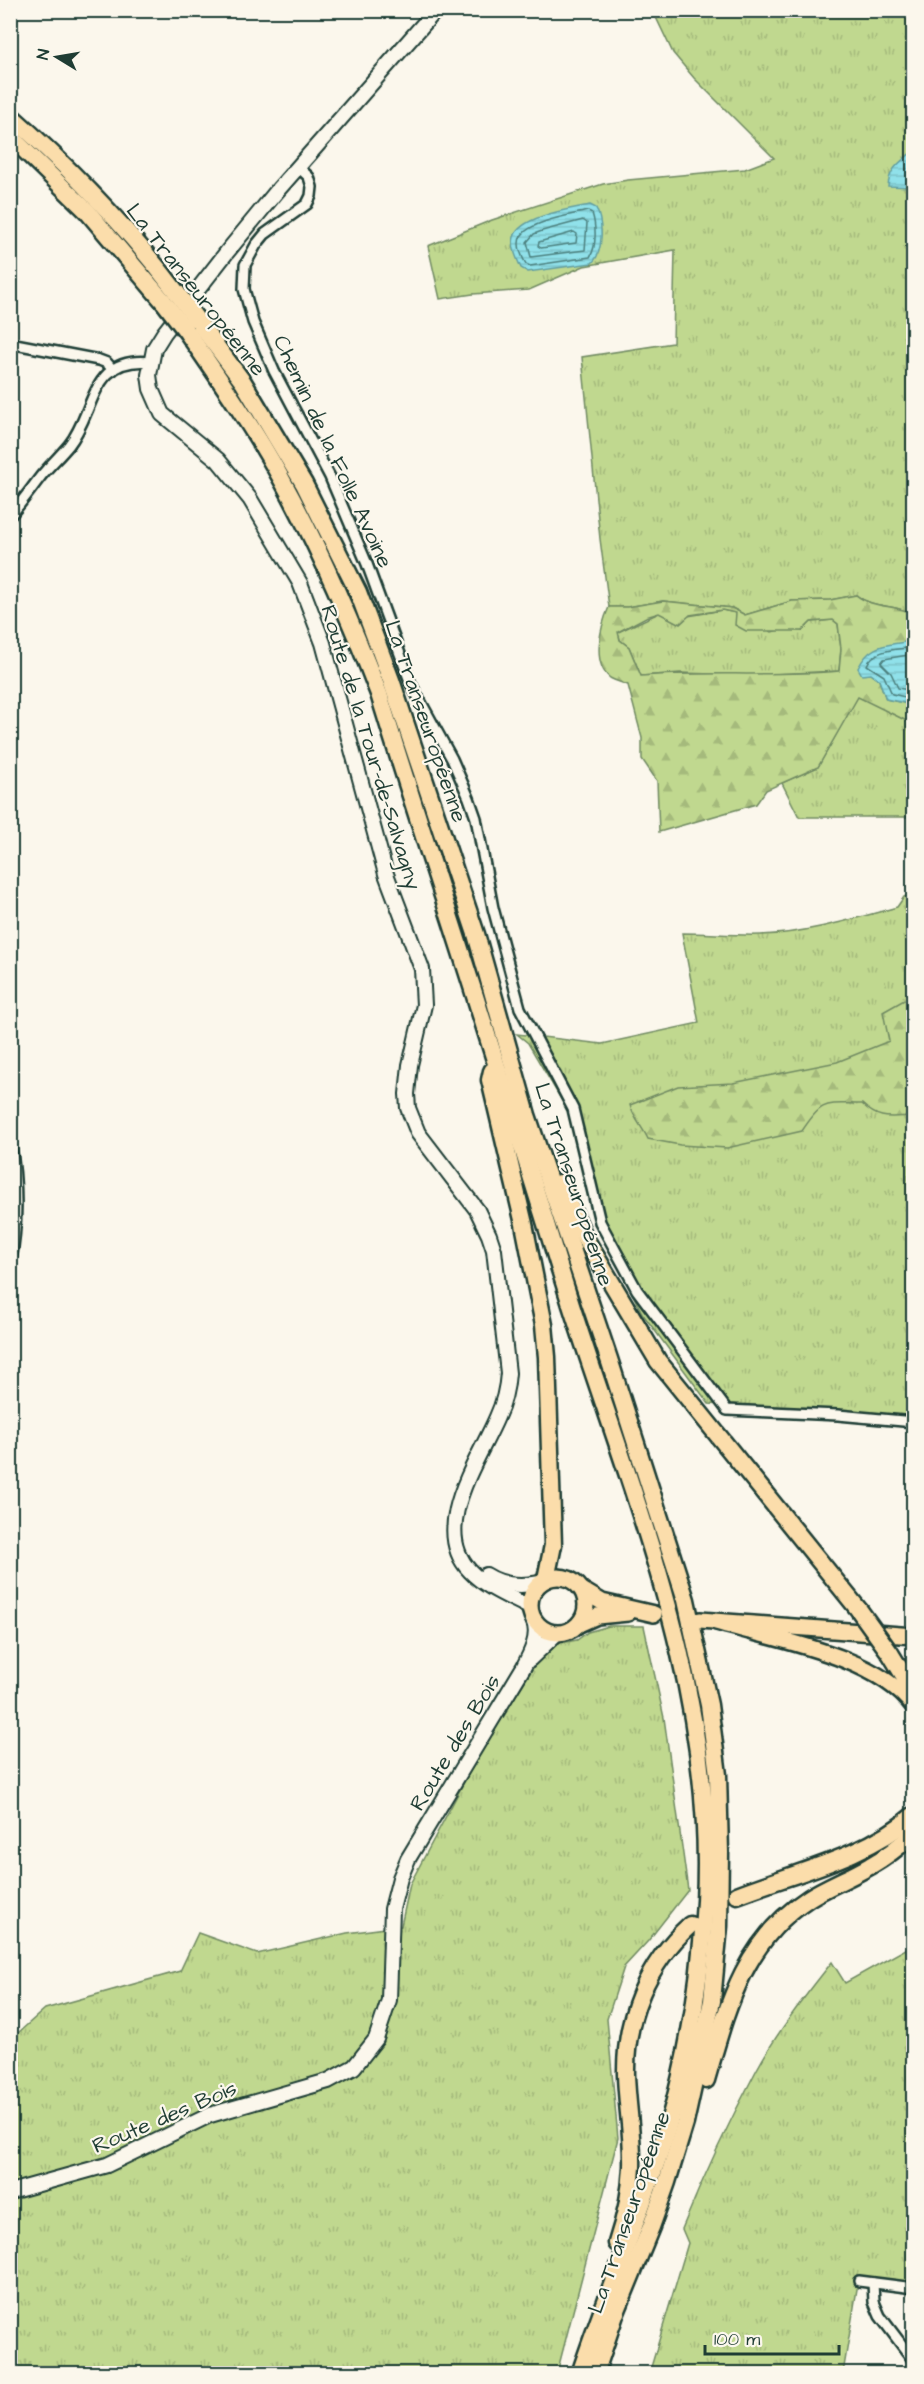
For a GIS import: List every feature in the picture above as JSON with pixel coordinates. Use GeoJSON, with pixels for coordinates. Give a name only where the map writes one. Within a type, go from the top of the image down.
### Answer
{"type":"FeatureCollection","features":[{"type":"Feature","properties":{"kind":"highway","name":"La Transeuropéenne"},"geometry":{"type":"LineString","coordinates":[[10,115],[39,140],[119,221],[170,297],[237,374],[271,426],[304,484],[358,592],[398,700],[476,934],[527,1115],[683,1589],[699,1652],[709,1705],[718,1775],[719,1926],[712,2001],[685,2123],[651,2228],[615,2315],[595,2373]]}},
{"type":"Feature","properties":{"kind":"highway","name":"La Transeuropéenne"},"geometry":{"type":"LineString","coordinates":[[10,136],[170,297]]}},
{"type":"Feature","properties":{"kind":"highway","name":"La Transeuropéenne"},"geometry":{"type":"LineString","coordinates":[[192,325],[304,521],[358,639],[379,694],[676,1633],[692,1703],[701,1772],[705,1897],[693,2014],[669,2121],[640,2209],[601,2310],[580,2373]]}},
{"type":"Feature","properties":{"kind":"highway"},"geometry":{"type":"LineString","coordinates":[[494,1054],[490,1080],[524,1224],[544,1325],[547,1357],[553,1545],[542,1581]]}},
{"type":"Feature","properties":{"kind":"highway"},"geometry":{"type":"LineString","coordinates":[[527,1115],[542,1137],[585,1238],[658,1361],[858,1610],[890,1653],[914,1692]]}},
{"type":"Feature","properties":{"kind":"highway"},"geometry":{"type":"LineString","coordinates":[[737,1895],[840,1858],[872,1843],[914,1815]]}},
{"type":"Feature","properties":{"kind":"highway"},"geometry":{"type":"LineString","coordinates":[[685,2123],[699,2103],[732,1996],[756,1948],[780,1921],[810,1898],[870,1866],[914,1833]]}},
{"type":"Feature","properties":{"kind":"highway"},"geometry":{"type":"LineString","coordinates":[[601,2310],[603,2286],[622,2227],[632,2168],[626,2075],[630,2025],[649,1974],[661,1956],[690,1925]]}},
{"type":"Feature","properties":{"kind":"main road"},"geometry":{"type":"LineString","coordinates":[[554,1576],[570,1579],[582,1590],[602,1602],[647,1613],[597,1616],[557,1634],[546,1631],[531,1614],[530,1598],[542,1581],[554,1576]]}},
{"type":"Feature","properties":{"kind":"main road"},"geometry":{"type":"LineString","coordinates":[[579,1624],[586,1608],[582,1590]]}},
{"type":"Feature","properties":{"kind":"main road"},"geometry":{"type":"LineString","coordinates":[[914,1636],[708,1621],[789,1641],[872,1672],[898,1690],[914,1707]]}},
{"type":"Feature","properties":{"kind":"street","name":"Route de la Tour-de-Salvagny"},"geometry":{"type":"LineString","coordinates":[[436,10],[246,228],[164,333],[154,349],[150,362],[150,389],[162,414],[218,460],[244,491],[270,529],[300,583],[323,643],[386,874],[422,969],[424,1005],[410,1065],[408,1108],[418,1133],[477,1210],[494,1250],[508,1373],[507,1390],[498,1416],[458,1502],[454,1520],[458,1552],[471,1572],[531,1614]]}},
{"type":"Feature","properties":{"kind":"street","name":"Chemin de la Folle Avoine"},"geometry":{"type":"LineString","coordinates":[[298,167],[309,177],[312,187],[311,196],[307,204],[265,234],[249,258],[243,277],[249,310],[264,351],[330,477],[367,564],[411,684],[452,759],[470,798],[478,827],[493,908],[520,1008],[573,1109],[600,1222],[637,1290],[727,1410],[838,1415],[914,1422]]}},
{"type":"Feature","properties":{"kind":"street"},"geometry":{"type":"LineString","coordinates":[[10,343],[99,360],[107,363],[112,370]]}},
{"type":"Feature","properties":{"kind":"street"},"geometry":{"type":"LineString","coordinates":[[10,516],[70,444],[81,426],[87,406],[99,384],[112,370],[128,361],[150,362]]}},
{"type":"Feature","properties":{"kind":"street"},"geometry":{"type":"LineString","coordinates":[[10,1141],[15,1168],[17,1205],[15,1244],[10,1266]]}},
{"type":"Feature","properties":{"kind":"street"},"geometry":{"type":"LineString","coordinates":[[456,1539],[475,1566],[492,1579],[523,1587],[542,1581]]}},
{"type":"Feature","properties":{"kind":"street","name":"Route des Bois"},"geometry":{"type":"LineString","coordinates":[[10,2192],[107,2164],[210,2115],[328,2081],[354,2067],[376,2039],[389,2000],[392,1909],[399,1878],[408,1859],[523,1668],[535,1638],[536,1630],[531,1614]]}},
{"type":"Feature","properties":{"kind":"street","name":"Route des Bois"},"geometry":{"type":"LineString","coordinates":[[523,1668],[557,1634]]}},
{"type":"Feature","properties":{"kind":"street"},"geometry":{"type":"LineString","coordinates":[[859,2281],[914,2288]]}},
{"type":"Feature","properties":{"kind":"street"},"geometry":{"type":"LineString","coordinates":[[873,2283],[874,2302],[880,2316],[914,2361]]}},
{"type":"Feature","properties":{"kind":"green space"},"geometry":{"type":"Polygon","coordinates":[[[653,11],[913,11],[913,614],[877,605],[856,595],[830,600],[792,601],[745,615],[732,608],[663,601],[627,607],[609,607],[582,357],[673,343],[675,250],[584,266],[529,290],[440,299],[428,246],[492,220],[603,184],[745,169],[774,158],[694,78],[673,53],[653,11]]]}},
{"type":"Feature","properties":{"kind":"green space"},"geometry":{"type":"Polygon","coordinates":[[[856,595],[877,605],[913,614],[913,640],[871,674],[879,680],[886,699],[913,705],[913,724],[858,697],[818,767],[766,790],[756,804],[659,832],[657,781],[642,759],[642,738],[628,685],[610,678],[604,671],[599,654],[601,633],[609,607],[627,607],[663,601],[732,608],[745,615],[792,601],[830,600],[856,595]],[[722,610],[690,615],[680,624],[659,613],[646,617],[618,632],[620,640],[629,647],[641,676],[839,671],[841,649],[838,624],[833,620],[811,622],[802,631],[746,631],[735,625],[736,613],[722,610]]]}},
{"type":"Feature","properties":{"kind":"green space"},"geometry":{"type":"Polygon","coordinates":[[[722,610],[736,613],[772,632],[783,629],[802,631],[811,622],[833,620],[838,624],[841,649],[839,671],[747,675],[680,673],[641,676],[629,647],[620,640],[618,632],[659,613],[682,616],[722,610]]]}},
{"type":"Feature","properties":{"kind":"green space"},"geometry":{"type":"Polygon","coordinates":[[[858,696],[913,724],[913,817],[799,817],[782,783],[818,767],[858,696]]]}},
{"type":"Feature","properties":{"kind":"green space"},"geometry":{"type":"Polygon","coordinates":[[[913,894],[913,1419],[709,1404],[642,1313],[600,1224],[568,1111],[528,1043],[517,1034],[602,1044],[699,1023],[682,933],[778,934],[830,925],[897,907],[904,897],[913,894]]]}},
{"type":"Feature","properties":{"kind":"green space"},"geometry":{"type":"Polygon","coordinates":[[[913,995],[913,1116],[885,1117],[874,1113],[862,1104],[832,1104],[820,1108],[802,1131],[727,1148],[680,1145],[648,1139],[631,1109],[630,1105],[678,1086],[733,1083],[837,1062],[889,1041],[883,1012],[913,995]]]}},
{"type":"Feature","properties":{"kind":"green space"},"geometry":{"type":"Polygon","coordinates":[[[609,1626],[644,1626],[664,1718],[688,1890],[648,1941],[624,1967],[607,2019],[618,2138],[557,2373],[11,2373],[10,2040],[45,2009],[180,1971],[198,1933],[257,1954],[347,1933],[401,1926],[410,1884],[479,1754],[540,1657],[555,1644],[577,1640],[588,1632],[609,1626]]]}},
{"type":"Feature","properties":{"kind":"green space"},"geometry":{"type":"Polygon","coordinates":[[[913,1945],[914,2023],[911,2024],[914,2035],[913,2283],[859,2277],[843,2373],[649,2374],[688,2243],[682,2229],[717,2149],[773,2042],[832,1962],[845,1983],[913,1945]]]}},
{"type":"Feature","properties":{"kind":"water"},"geometry":{"type":"Polygon","coordinates":[[[913,151],[913,187],[888,186],[893,170],[913,151]]]}},
{"type":"Feature","properties":{"kind":"water"},"geometry":{"type":"Polygon","coordinates":[[[590,205],[596,208],[601,229],[599,252],[592,263],[528,272],[521,268],[513,245],[518,230],[547,215],[590,205]]]}},
{"type":"Feature","properties":{"kind":"water"},"geometry":{"type":"Polygon","coordinates":[[[913,640],[913,705],[886,699],[879,680],[871,674],[862,675],[858,668],[863,659],[875,649],[913,640]]]}}]}
